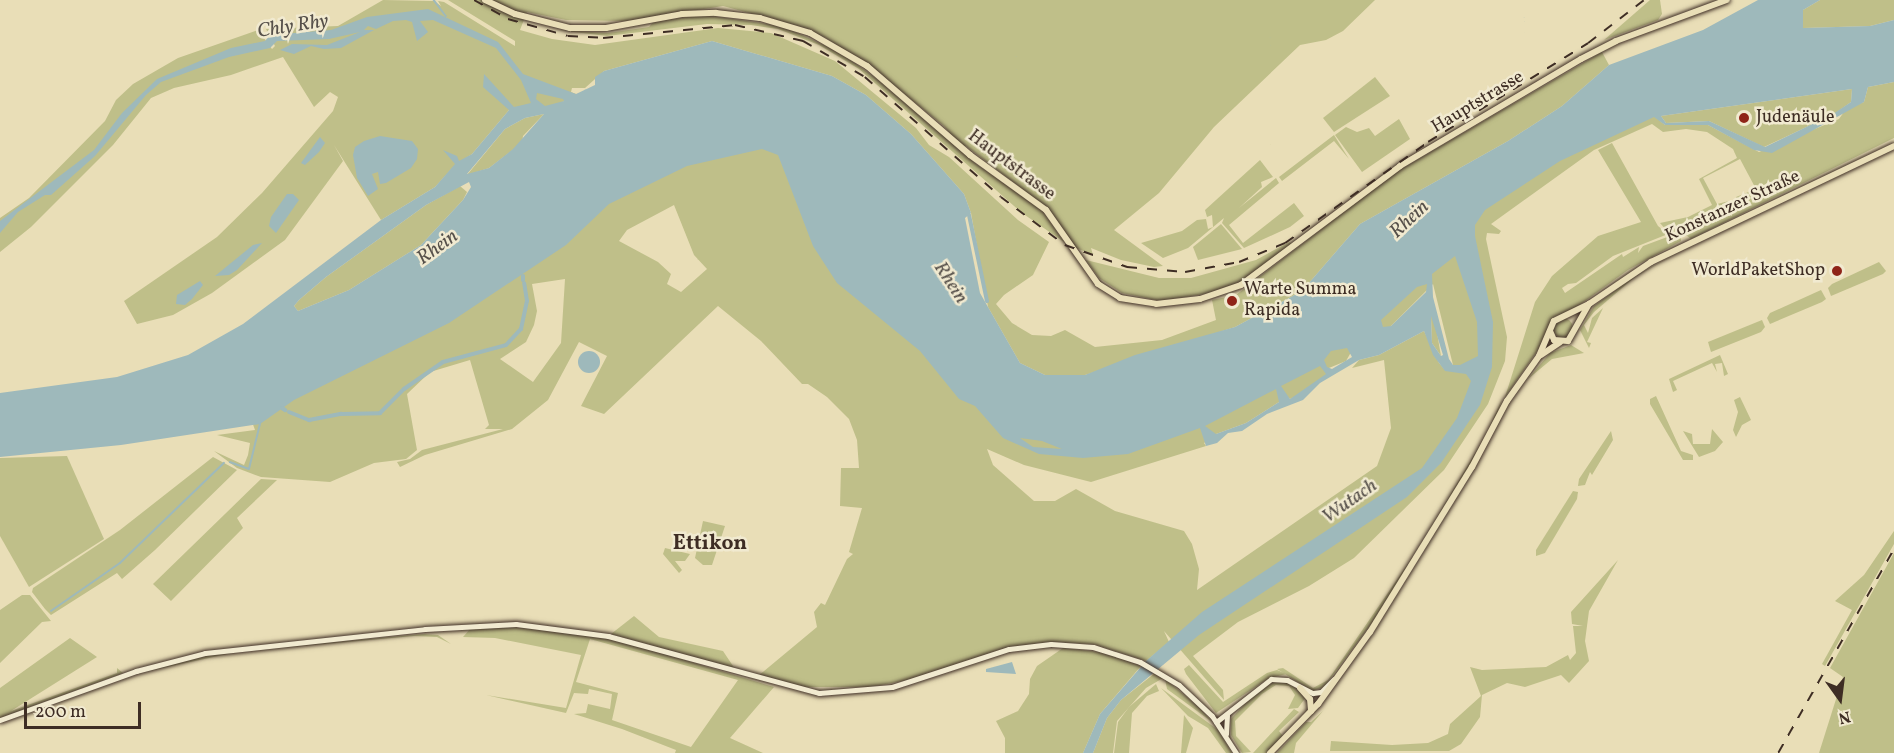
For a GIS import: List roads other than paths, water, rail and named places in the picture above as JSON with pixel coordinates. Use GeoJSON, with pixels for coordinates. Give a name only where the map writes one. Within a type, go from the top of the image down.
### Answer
{"type":"FeatureCollection","features":[{"type":"Feature","properties":{"kind":"main road","name":"Hauptstrasse"},"geometry":{"type":"LineString","coordinates":[[485,0],[515,14],[570,28],[606,28],[682,14],[716,12],[760,18],[810,33],[867,66],[970,156],[1046,210],[1098,284],[1129,301],[1156,304],[1200,299],[1241,285],[1400,166],[1572,64],[1616,41],[1727,0]]}},
{"type":"Feature","properties":{"kind":"main road","name":"Konstanzer Straße"},"geometry":{"type":"LineString","coordinates":[[1550,331],[1554,321],[1589,304],[1651,262],[1894,146]]}},
{"type":"Feature","properties":{"kind":"main road","name":"Konstanzer Straße"},"geometry":{"type":"LineString","coordinates":[[1539,356],[1560,342],[1570,339],[1589,304]]}},
{"type":"Feature","properties":{"kind":"main road"},"geometry":{"type":"LineString","coordinates":[[1565,316],[1576,327]]}},
{"type":"Feature","properties":{"kind":"main road"},"geometry":{"type":"LineString","coordinates":[[1273,751],[1308,715],[1342,674],[1422,551],[1507,401],[1539,356],[1550,331],[1560,342]]}},
{"type":"Feature","properties":{"kind":"main road"},"geometry":{"type":"LineString","coordinates":[[0,720],[135,671],[205,652],[460,627],[516,624],[573,628],[819,693],[892,687],[998,652],[1034,645],[1077,644],[1128,657],[1172,680],[1216,722],[1236,753]]}},
{"type":"Feature","properties":{"kind":"main road"},"geometry":{"type":"LineString","coordinates":[[1216,722],[1271,679],[1287,680],[1300,688],[1318,693],[1342,674]]}},
{"type":"Feature","properties":{"kind":"main road"},"geometry":{"type":"LineString","coordinates":[[1300,688],[1310,699],[1308,715]]}},
{"type":"Feature","properties":{"kind":"main road"},"geometry":{"type":"LineString","coordinates":[[1227,715],[1227,736]]}},
{"type":"Feature","properties":{"kind":"water","name":"Rhein"},"geometry":{"type":"Polygon","coordinates":[[[1758,0],[1820,0],[1803,10],[1803,28],[1870,26],[1894,20],[1894,82],[1868,87],[1864,102],[1772,153],[1754,150],[1708,125],[1665,125],[1654,117],[1560,161],[1485,210],[1475,225],[1475,236],[1493,322],[1492,367],[1480,405],[1441,463],[1407,497],[1199,635],[1121,700],[1107,718],[1093,753],[1083,753],[1100,714],[1146,661],[1202,612],[1422,468],[1457,418],[1471,381],[1466,374],[1445,371],[1433,355],[1424,331],[1379,355],[1359,360],[1320,383],[1303,400],[1267,414],[1242,431],[1228,433],[1217,443],[1206,446],[1200,428],[1128,454],[1083,458],[1039,454],[1003,438],[975,406],[959,399],[920,351],[837,283],[813,246],[778,155],[762,149],[687,166],[609,204],[566,245],[449,323],[294,400],[260,424],[121,445],[0,457],[0,393],[117,377],[188,355],[243,324],[381,220],[435,187],[455,164],[443,150],[457,156],[459,161],[472,154],[509,110],[483,87],[484,74],[514,107],[531,103],[521,80],[496,48],[433,20],[420,21],[428,32],[417,41],[412,22],[406,20],[393,21],[376,29],[368,26],[364,30],[374,30],[341,48],[324,49],[311,46],[294,54],[280,50],[292,44],[327,45],[360,32],[329,39],[277,41],[270,48],[229,57],[161,82],[146,95],[95,156],[51,195],[45,195],[18,212],[0,233],[0,221],[94,150],[122,113],[157,79],[231,48],[265,41],[270,35],[331,30],[367,17],[428,9],[498,42],[523,74],[576,94],[595,85],[595,77],[604,71],[712,41],[832,76],[866,95],[911,134],[964,194],[971,213],[965,218],[980,293],[1020,363],[1045,375],[1085,375],[1135,355],[1235,327],[1302,291],[1360,224],[1508,141],[1562,106],[1609,65],[1703,30],[1758,0]],[[1852,89],[1661,116],[1666,123],[1709,121],[1765,147],[1833,114],[1851,102],[1852,89]],[[537,93],[536,99],[545,106],[564,101],[537,93]],[[544,114],[525,118],[505,129],[467,174],[489,168],[513,149],[544,114]],[[469,182],[426,205],[326,277],[294,306],[298,311],[349,290],[421,245],[463,200],[471,187],[469,182]],[[1455,256],[1432,274],[1433,297],[1449,359],[1453,365],[1460,365],[1478,356],[1477,322],[1455,256]],[[1427,284],[1417,287],[1381,320],[1383,327],[1391,326],[1426,292],[1427,284]],[[1431,316],[1432,343],[1441,356],[1443,355],[1431,316]],[[1347,348],[1331,351],[1324,360],[1327,367],[1332,369],[1352,357],[1347,348]],[[1320,366],[1281,386],[1290,399],[1326,374],[1320,366]],[[1276,389],[1205,426],[1216,434],[1246,423],[1279,402],[1276,389]],[[1020,438],[1033,447],[1062,449],[1042,441],[1020,438]]]}},
{"type":"Feature","properties":{"kind":"water"},"geometry":{"type":"Polygon","coordinates":[[[380,136],[412,141],[418,149],[417,159],[411,168],[386,183],[380,184],[378,172],[372,174],[378,189],[368,196],[357,178],[353,155],[355,147],[364,141],[380,136]]]}},
{"type":"Feature","properties":{"kind":"water"},"geometry":{"type":"Polygon","coordinates":[[[320,137],[325,143],[319,152],[305,165],[301,163],[320,137]]]}},
{"type":"Feature","properties":{"kind":"water"},"geometry":{"type":"Polygon","coordinates":[[[287,194],[293,194],[299,200],[276,233],[269,226],[271,217],[287,194]]]}},
{"type":"Feature","properties":{"kind":"water"},"geometry":{"type":"Polygon","coordinates":[[[262,243],[237,270],[229,275],[215,276],[253,245],[262,243]]]}},
{"type":"Feature","properties":{"kind":"water"},"geometry":{"type":"Polygon","coordinates":[[[200,281],[203,285],[192,299],[185,305],[176,304],[177,295],[200,281]]]}},
{"type":"Feature","properties":{"kind":"water"},"geometry":{"type":"Polygon","coordinates":[[[589,351],[599,358],[600,362],[593,372],[589,373],[579,366],[578,362],[585,352],[589,351]]]}},
{"type":"Feature","properties":{"kind":"water"},"geometry":{"type":"Polygon","coordinates":[[[1012,662],[1016,674],[986,672],[986,669],[1012,662]]]}},
{"type":"Feature","properties":{"kind":"waterway"},"geometry":{"type":"LineString","coordinates":[[434,0],[446,16]]}},
{"type":"Feature","properties":{"kind":"waterway"},"geometry":{"type":"LineString","coordinates":[[969,215],[987,301]]}},
{"type":"Feature","properties":{"kind":"waterway"},"geometry":{"type":"LineString","coordinates":[[289,412],[309,420],[341,414],[380,413],[404,389],[443,362],[506,345],[521,329],[527,301],[524,283]]}},
{"type":"Feature","properties":{"kind":"waterway"},"geometry":{"type":"LineString","coordinates":[[230,462],[249,469],[260,424]]}},
{"type":"Feature","properties":{"kind":"waterway"},"geometry":{"type":"LineString","coordinates":[[51,611],[120,563],[224,463]]}},
{"type":"Feature","properties":{"kind":"railway"},"geometry":{"type":"LineString","coordinates":[[474,0],[508,19],[568,36],[603,38],[735,25],[803,41],[865,77],[1001,197],[1065,245],[1127,267],[1185,272],[1239,262],[1285,243],[1428,142],[1588,43],[1644,0]]}},
{"type":"Feature","properties":{"kind":"railway"},"geometry":{"type":"LineString","coordinates":[[1778,753],[1894,549]]}},
{"type":"Feature","properties":{"kind":"place","name":"Judenäule"},"geometry":{"type":"Point","coordinates":[1744,118]}},
{"type":"Feature","properties":{"kind":"place","name":"WorldPaketShop"},"geometry":{"type":"Point","coordinates":[1837,271]}},
{"type":"Feature","properties":{"kind":"place","name":"Warte Summa Rapida"},"geometry":{"type":"Point","coordinates":[1232,301]}},
{"type":"Feature","properties":{"kind":"district","name":"Ettikon"},"geometry":{"type":"Point","coordinates":[710,544]}},
{"type":"Feature","properties":{"kind":"water label","name":"Chly Rhy"},"geometry":{"type":"Point","coordinates":[293,27]}},
{"type":"Feature","properties":{"kind":"water label","name":"Wutach"},"geometry":{"type":"Point","coordinates":[1350,502]}}]}
